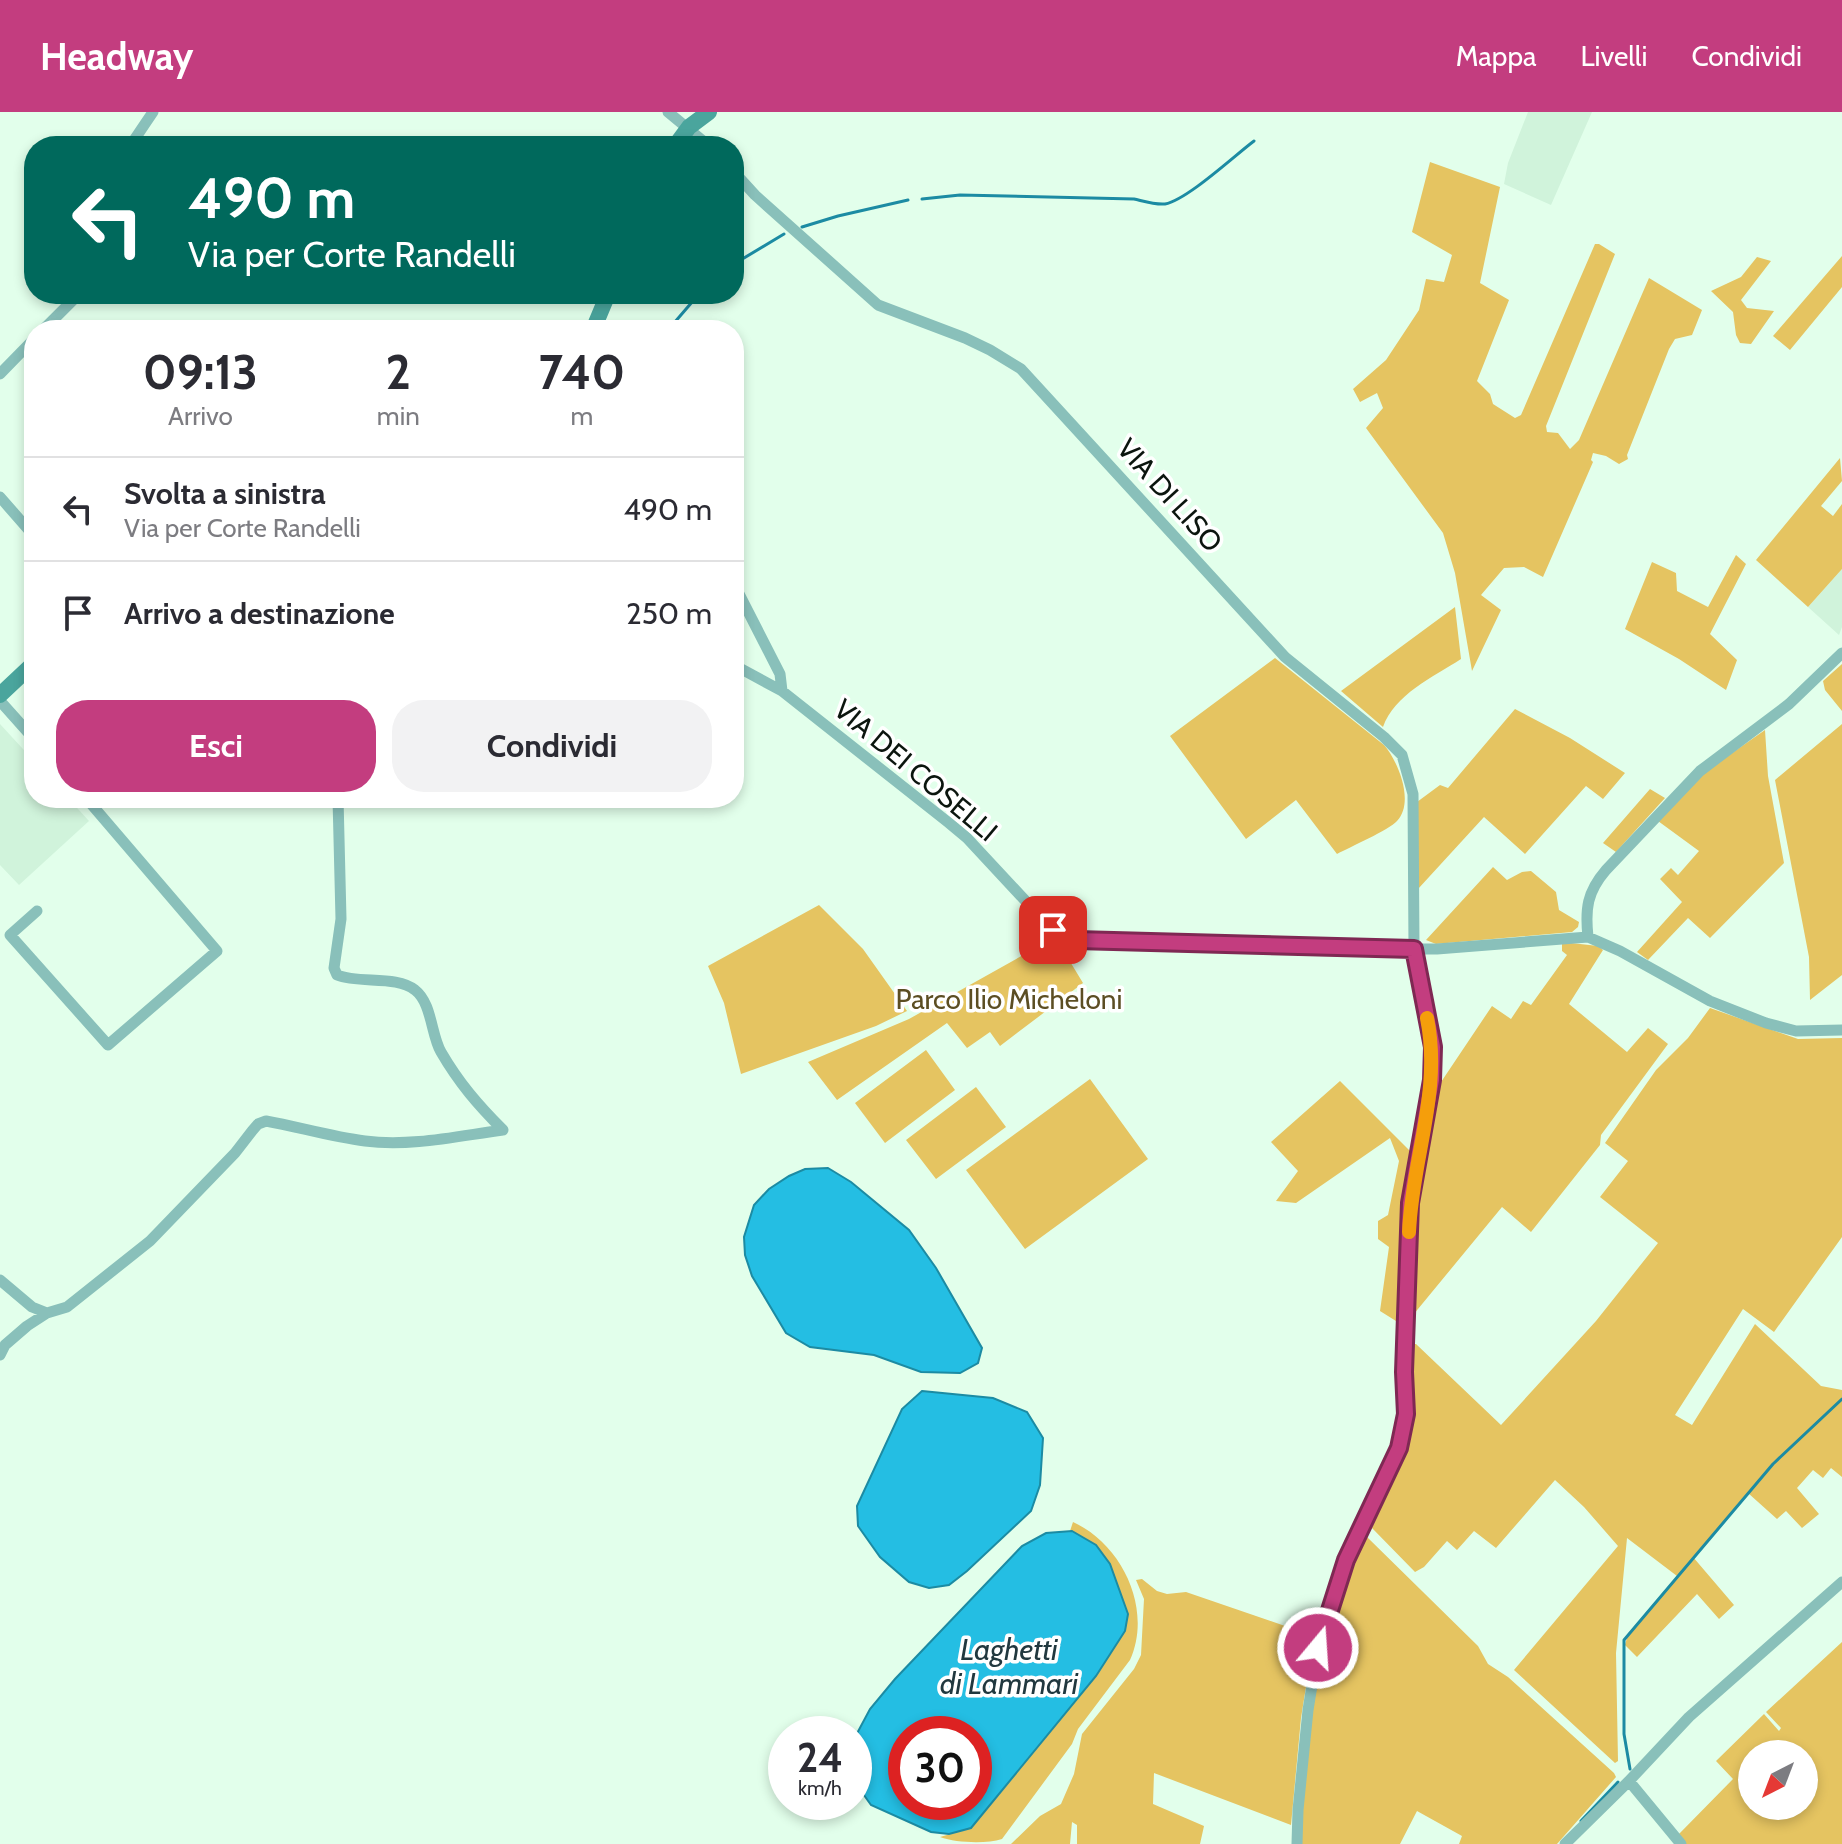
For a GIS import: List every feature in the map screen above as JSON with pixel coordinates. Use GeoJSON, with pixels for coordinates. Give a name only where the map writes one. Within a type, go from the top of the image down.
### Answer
{"type":"FeatureCollection","features":[{"type":"Feature","properties":{"kind":"street"},"geometry":{"type":"LineString","coordinates":[[137,136],[153,112]]}},
{"type":"Feature","properties":{"kind":"street"},"geometry":{"type":"LineString","coordinates":[[668,112],[698,136]]}},
{"type":"Feature","properties":{"kind":"street"},"geometry":{"type":"LineString","coordinates":[[682,136],[709,112]]}},
{"type":"Feature","properties":{"kind":"street","name":"VIA DI LISO"},"geometry":{"type":"LineString","coordinates":[[744,183],[878,305],[965,338],[1021,369],[1285,657],[1402,755],[1413,794],[1414,949],[1433,1047],[1432,1080],[1410,1203],[1404,1372],[1406,1414],[1399,1448],[1346,1560],[1318,1648],[1308,1710],[1297,1844]]}},
{"type":"Feature","properties":{"kind":"street"},"geometry":{"type":"LineString","coordinates":[[53,320],[69,304]]}},
{"type":"Feature","properties":{"kind":"street"},"geometry":{"type":"LineString","coordinates":[[0,374],[24,349]]}},
{"type":"Feature","properties":{"kind":"street"},"geometry":{"type":"LineString","coordinates":[[0,497],[24,525]]}},
{"type":"Feature","properties":{"kind":"street"},"geometry":{"type":"LineString","coordinates":[[744,604],[780,674],[782,691]]}},
{"type":"Feature","properties":{"kind":"street"},"geometry":{"type":"LineString","coordinates":[[1588,937],[1587,901],[1594,884],[1606,870],[1700,771],[1789,704],[1842,653]]}},
{"type":"Feature","properties":{"kind":"street","name":"VIA DEI COSELLI"},"geometry":{"type":"LineString","coordinates":[[744,670],[782,691],[967,838],[1053,930],[1076,940],[1414,949]]}},
{"type":"Feature","properties":{"kind":"street"},"geometry":{"type":"LineString","coordinates":[[24,673],[0,698],[24,727]]}},
{"type":"Feature","properties":{"kind":"street"},"geometry":{"type":"LineString","coordinates":[[37,911],[10,935],[108,1045],[217,951],[95,808]]}},
{"type":"Feature","properties":{"kind":"street"},"geometry":{"type":"LineString","coordinates":[[0,1355],[5,1345],[47,1313],[67,1307],[168,1225],[258,1124],[266,1121],[364,1141],[389,1143],[503,1130],[471,1098],[439,1049],[422,996],[413,988],[337,975],[334,968],[341,919],[338,808]]}},
{"type":"Feature","properties":{"kind":"street"},"geometry":{"type":"LineString","coordinates":[[1414,949],[1588,937],[1620,951],[1710,1001],[1766,1023],[1796,1031],[1842,1030]]}},
{"type":"Feature","properties":{"kind":"street"},"geometry":{"type":"LineString","coordinates":[[0,1280],[32,1307],[47,1313]]}},
{"type":"Feature","properties":{"kind":"street"},"geometry":{"type":"LineString","coordinates":[[1565,1844],[1689,1717],[1842,1582]]}},
{"type":"Feature","properties":{"kind":"street"},"geometry":{"type":"LineString","coordinates":[[1629,1781],[1681,1844]]}},
{"type":"Feature","properties":{"kind":"shaded area"},"geometry":{"type":"Polygon","coordinates":[[[1528,112],[1592,112],[1551,205],[1504,184],[1508,163],[1528,112]]]}},
{"type":"Feature","properties":{"kind":"shaded area"},"geometry":{"type":"Polygon","coordinates":[[[1842,569],[1842,627],[1839,635],[1808,607],[1842,569]]]}},
{"type":"Feature","properties":{"kind":"shaded area"},"geometry":{"type":"Polygon","coordinates":[[[0,724],[24,750],[24,808],[77,808],[89,821],[19,885],[0,865],[0,724]]]}},
{"type":"Feature","properties":{"kind":"green space"},"geometry":{"type":"Polygon","coordinates":[[[1430,162],[1500,187],[1480,283],[1509,300],[1477,381],[1490,394],[1493,404],[1515,418],[1521,415],[1595,244],[1615,254],[1546,426],[1547,432],[1558,433],[1570,449],[1579,440],[1649,278],[1702,310],[1692,335],[1675,339],[1669,349],[1628,459],[1619,464],[1593,453],[1593,462],[1543,577],[1524,567],[1504,568],[1481,595],[1501,610],[1472,671],[1455,573],[1443,533],[1366,428],[1383,408],[1377,393],[1360,402],[1353,389],[1386,360],[1419,310],[1426,279],[1444,282],[1452,255],[1412,232],[1430,162]]]}},
{"type":"Feature","properties":{"kind":"green space"},"geometry":{"type":"Polygon","coordinates":[[[1842,256],[1842,287],[1790,350],[1773,336],[1842,256]]]}},
{"type":"Feature","properties":{"kind":"green space"},"geometry":{"type":"Polygon","coordinates":[[[1757,257],[1771,261],[1741,300],[1747,308],[1774,311],[1751,344],[1740,343],[1733,312],[1711,291],[1741,277],[1757,257]]]}},
{"type":"Feature","properties":{"kind":"green space"},"geometry":{"type":"Polygon","coordinates":[[[1840,458],[1842,481],[1821,506],[1833,516],[1842,504],[1842,569],[1808,607],[1756,560],[1840,458]]]}},
{"type":"Feature","properties":{"kind":"green space"},"geometry":{"type":"Polygon","coordinates":[[[1736,555],[1746,564],[1710,634],[1737,660],[1726,690],[1625,629],[1652,562],[1676,573],[1677,591],[1708,607],[1736,555]]]}},
{"type":"Feature","properties":{"kind":"green space"},"geometry":{"type":"Polygon","coordinates":[[[1455,607],[1461,659],[1405,696],[1383,727],[1341,691],[1455,607]]]}},
{"type":"Feature","properties":{"kind":"green space"},"geometry":{"type":"Polygon","coordinates":[[[1275,658],[1384,745],[1399,771],[1405,803],[1397,821],[1337,854],[1296,800],[1246,839],[1170,736],[1275,658]]]}},
{"type":"Feature","properties":{"kind":"green space"},"geometry":{"type":"Polygon","coordinates":[[[1842,664],[1842,711],[1825,690],[1823,681],[1842,664]]]}},
{"type":"Feature","properties":{"kind":"green space"},"geometry":{"type":"Polygon","coordinates":[[[1515,709],[1570,738],[1625,773],[1603,799],[1586,786],[1525,854],[1484,817],[1418,889],[1417,802],[1440,785],[1448,788],[1515,709]]]}},
{"type":"Feature","properties":{"kind":"green space"},"geometry":{"type":"Polygon","coordinates":[[[1842,724],[1842,975],[1810,1000],[1809,957],[1775,780],[1842,724]]]}},
{"type":"Feature","properties":{"kind":"green space"},"geometry":{"type":"Polygon","coordinates":[[[1765,730],[1768,776],[1784,863],[1710,938],[1688,918],[1648,960],[1637,952],[1682,902],[1660,879],[1671,868],[1678,875],[1699,851],[1658,821],[1705,772],[1765,730]]]}},
{"type":"Feature","properties":{"kind":"green space"},"geometry":{"type":"Polygon","coordinates":[[[1650,789],[1665,798],[1616,852],[1603,843],[1650,789]]]}},
{"type":"Feature","properties":{"kind":"green space"},"geometry":{"type":"Polygon","coordinates":[[[1493,867],[1507,880],[1531,871],[1556,892],[1559,910],[1579,922],[1578,927],[1572,932],[1436,944],[1426,940],[1493,867]]]}},
{"type":"Feature","properties":{"kind":"green space"},"geometry":{"type":"Polygon","coordinates":[[[819,905],[863,949],[907,1011],[876,1026],[741,1074],[724,1003],[708,966],[819,905]]]}},
{"type":"Feature","properties":{"kind":"green space","name":"Parco Ilio Micheloni"},"geometry":{"type":"Polygon","coordinates":[[[1050,940],[1063,950],[1083,983],[1000,1046],[990,1032],[967,1048],[947,1023],[837,1100],[808,1062],[909,1019],[1050,940]]]}},
{"type":"Feature","properties":{"kind":"green space"},"geometry":{"type":"Polygon","coordinates":[[[1562,942],[1598,946],[1603,950],[1569,1004],[1627,1052],[1648,1028],[1668,1044],[1601,1135],[1600,1145],[1531,1232],[1502,1207],[1404,1326],[1412,1198],[1433,1094],[1492,1006],[1511,1019],[1523,1001],[1531,1005],[1567,955],[1562,951],[1562,942]]]}},
{"type":"Feature","properties":{"kind":"green space"},"geometry":{"type":"Polygon","coordinates":[[[1710,1008],[1798,1039],[1842,1038],[1842,1237],[1774,1332],[1743,1309],[1675,1415],[1692,1425],[1755,1324],[1821,1386],[1842,1390],[1842,1477],[1831,1468],[1823,1478],[1813,1470],[1797,1488],[1819,1514],[1802,1528],[1786,1511],[1777,1519],[1748,1493],[1693,1557],[1734,1605],[1719,1619],[1697,1594],[1637,1657],[1625,1645],[1628,1634],[1677,1576],[1627,1538],[1616,1653],[1618,1761],[1615,1763],[1514,1670],[1618,1546],[1584,1507],[1555,1480],[1496,1548],[1474,1531],[1457,1550],[1447,1541],[1424,1567],[1415,1572],[1372,1528],[1399,1455],[1407,1344],[1416,1344],[1501,1425],[1596,1321],[1658,1243],[1600,1197],[1628,1161],[1605,1143],[1656,1070],[1688,1038],[1710,1008]]]}},
{"type":"Feature","properties":{"kind":"green space"},"geometry":{"type":"Polygon","coordinates":[[[926,1050],[955,1090],[885,1143],[855,1103],[926,1050]]]}},
{"type":"Feature","properties":{"kind":"green space"},"geometry":{"type":"Polygon","coordinates":[[[1090,1079],[1148,1159],[1025,1249],[966,1170],[1090,1079]]]}},
{"type":"Feature","properties":{"kind":"green space"},"geometry":{"type":"Polygon","coordinates":[[[1340,1081],[1410,1151],[1396,1321],[1380,1311],[1389,1247],[1378,1239],[1378,1221],[1388,1215],[1399,1161],[1390,1138],[1296,1203],[1276,1201],[1298,1171],[1271,1142],[1340,1081]]]}},
{"type":"Feature","properties":{"kind":"green space"},"geometry":{"type":"Polygon","coordinates":[[[976,1087],[1006,1127],[936,1179],[906,1140],[976,1087]]]}},
{"type":"Feature","properties":{"kind":"green space"},"geometry":{"type":"Polygon","coordinates":[[[1073,1522],[1090,1532],[1119,1562],[1128,1580],[1138,1620],[1130,1660],[1002,1839],[971,1842],[940,1837],[971,1828],[978,1820],[992,1820],[992,1803],[1096,1676],[1128,1614],[1122,1600],[1070,1531],[1073,1522]]]}},
{"type":"Feature","properties":{"kind":"green space"},"geometry":{"type":"Polygon","coordinates":[[[1367,1537],[1478,1646],[1488,1664],[1508,1677],[1614,1773],[1616,1777],[1557,1844],[1459,1844],[1462,1836],[1417,1811],[1400,1844],[1301,1844],[1303,1791],[1319,1656],[1352,1561],[1361,1540],[1367,1537]]]}},
{"type":"Feature","properties":{"kind":"green space"},"geometry":{"type":"Polygon","coordinates":[[[1142,1579],[1157,1591],[1167,1594],[1186,1592],[1285,1626],[1305,1622],[1313,1625],[1321,1618],[1301,1718],[1291,1825],[1154,1773],[1153,1804],[1204,1826],[1200,1844],[1077,1844],[1077,1825],[1072,1822],[1070,1844],[1011,1844],[1040,1816],[1061,1804],[1074,1774],[1082,1734],[1134,1669],[1141,1655],[1144,1599],[1136,1580],[1142,1579]]]}},
{"type":"Feature","properties":{"kind":"green space"},"geometry":{"type":"Polygon","coordinates":[[[1842,1642],[1842,1844],[1685,1844],[1678,1835],[1733,1779],[1716,1761],[1764,1714],[1779,1731],[1781,1728],[1766,1712],[1842,1642]]]}},
{"type":"Feature","properties":{"kind":"water"},"geometry":{"type":"Polygon","coordinates":[[[828,1168],[851,1182],[909,1230],[936,1268],[982,1348],[978,1363],[960,1373],[921,1372],[874,1355],[810,1347],[786,1333],[752,1276],[745,1255],[744,1237],[754,1205],[769,1189],[805,1169],[828,1168]]]}},
{"type":"Feature","properties":{"kind":"water","name":"Laghetti di Lammari"},"geometry":{"type":"Polygon","coordinates":[[[922,1391],[993,1398],[1027,1412],[1043,1438],[1040,1485],[1031,1511],[949,1585],[929,1588],[909,1582],[880,1557],[858,1526],[857,1506],[902,1409],[922,1391]]]}},
{"type":"Feature","properties":{"kind":"water","name":"Laghetti di Lammari"},"geometry":{"type":"Polygon","coordinates":[[[1072,1531],[1096,1545],[1110,1564],[1128,1614],[1125,1631],[1096,1676],[992,1802],[992,1716],[888,1716],[888,1813],[872,1805],[872,1716],[866,1716],[870,1709],[1022,1546],[1046,1533],[1072,1531]]]}},
{"type":"Feature","properties":{"kind":"water","name":"Laghetti di Lammari"},"geometry":{"type":"Polygon","coordinates":[[[904,1820],[978,1820],[971,1828],[949,1834],[931,1832],[904,1820]]]}},
{"type":"Feature","properties":{"kind":"waterway"},"geometry":{"type":"LineString","coordinates":[[922,199],[960,195],[1134,199],[1165,204],[1198,186],[1254,141]]}},
{"type":"Feature","properties":{"kind":"waterway"},"geometry":{"type":"LineString","coordinates":[[802,227],[908,200]]}},
{"type":"Feature","properties":{"kind":"waterway"},"geometry":{"type":"LineString","coordinates":[[744,258],[784,234]]}},
{"type":"Feature","properties":{"kind":"waterway"},"geometry":{"type":"LineString","coordinates":[[677,320],[690,304]]}},
{"type":"Feature","properties":{"kind":"waterway"},"geometry":{"type":"LineString","coordinates":[[1630,1769],[1624,1734],[1624,1640],[1773,1464],[1842,1399]]}},
{"type":"Feature","properties":{"kind":"waterway"},"geometry":{"type":"LineString","coordinates":[[1581,1821],[1618,1782]]}},
{"type":"Feature","properties":{"kind":"slow traffic"},"geometry":{"type":"LineString","coordinates":[[1409,1232],[1410,1203],[1432,1080],[1433,1047],[1427,1018]]}},
{"type":"Feature","properties":{"kind":"route"},"geometry":{"type":"LineString","coordinates":[[1053,930],[1076,940],[1414,949],[1433,1047],[1432,1080],[1410,1203],[1404,1372],[1406,1414],[1399,1448],[1346,1560],[1318,1648]]}}]}
